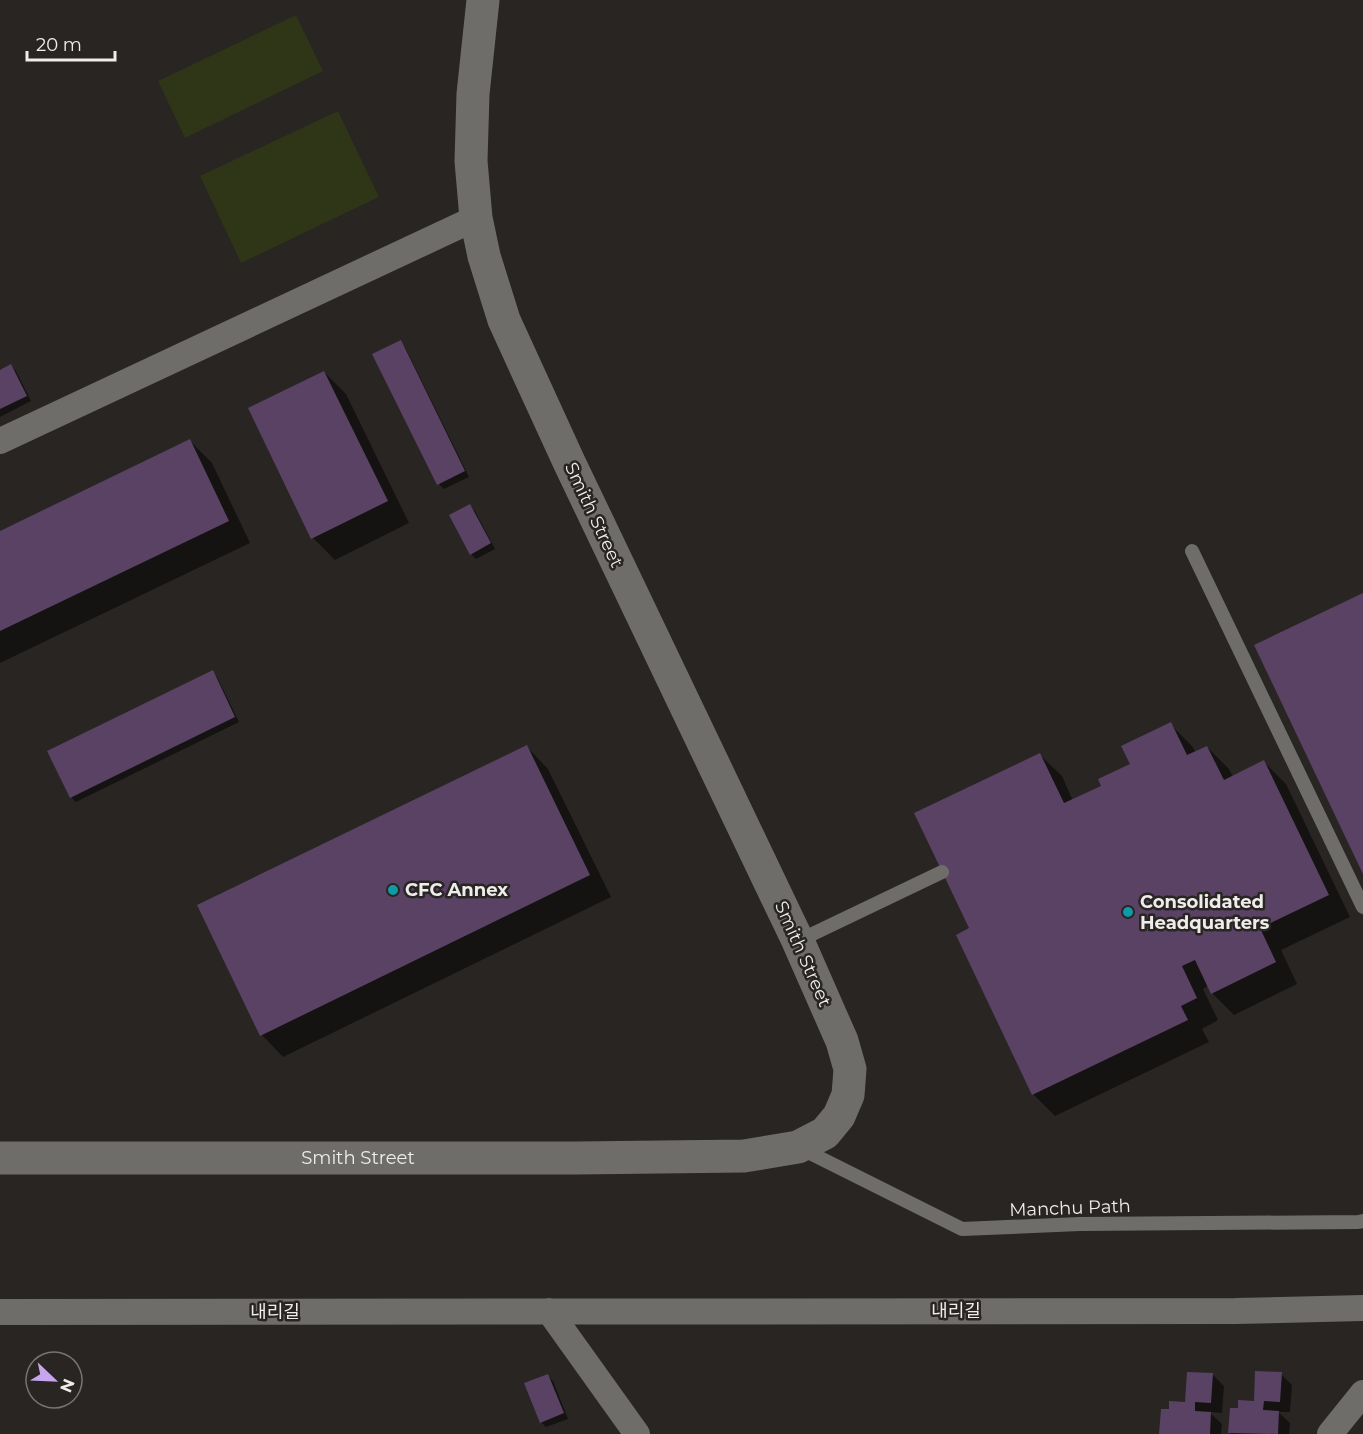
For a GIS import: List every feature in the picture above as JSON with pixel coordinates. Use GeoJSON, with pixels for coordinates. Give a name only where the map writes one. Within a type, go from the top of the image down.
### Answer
{"type":"FeatureCollection","features":[{"type":"Feature","properties":{"kind":"street","name":"Smith Street"},"geometry":{"type":"LineString","coordinates":[[0,1158],[744,1156],[798,1147],[825,1133],[839,1116],[848,1095],[850,1069],[842,1041],[798,941],[569,462],[504,320],[484,256],[476,218],[471,161],[473,94],[483,0]]}},
{"type":"Feature","properties":{"kind":"street"},"geometry":{"type":"LineString","coordinates":[[0,441],[476,218]]}},
{"type":"Feature","properties":{"kind":"street","name":"내리길"},"geometry":{"type":"LineString","coordinates":[[0,1312],[1235,1311],[1363,1308]]}},
{"type":"Feature","properties":{"kind":"street"},"geometry":{"type":"LineString","coordinates":[[549,1311],[637,1434]]}},
{"type":"Feature","properties":{"kind":"street"},"geometry":{"type":"LineString","coordinates":[[1330,1434],[1363,1393]]}},
{"type":"Feature","properties":{"kind":"lane"},"geometry":{"type":"LineString","coordinates":[[1192,551],[1363,907]]}},
{"type":"Feature","properties":{"kind":"lane"},"geometry":{"type":"LineString","coordinates":[[798,941],[942,872]]}},
{"type":"Feature","properties":{"kind":"lane","name":"Manchu Path"},"geometry":{"type":"LineString","coordinates":[[798,1147],[962,1229],[1080,1224],[1363,1221]]}},
{"type":"Feature","properties":{"kind":"green space"},"geometry":{"type":"Polygon","coordinates":[[[296,15],[323,71],[185,138],[158,81],[296,15]]]}},
{"type":"Feature","properties":{"kind":"green space"},"geometry":{"type":"Polygon","coordinates":[[[338,111],[379,197],[241,263],[200,176],[338,111]]]}},
{"type":"Feature","properties":{"kind":"building"},"geometry":{"type":"Polygon","coordinates":[[[401,340],[465,471],[437,485],[372,354],[401,340]]]}},
{"type":"Feature","properties":{"kind":"building"},"geometry":{"type":"Polygon","coordinates":[[[11,364],[27,396],[0,409],[0,370],[11,364]]]}},
{"type":"Feature","properties":{"kind":"building"},"geometry":{"type":"Polygon","coordinates":[[[324,371],[388,501],[311,539],[248,408],[324,371]]]}},
{"type":"Feature","properties":{"kind":"building"},"geometry":{"type":"Polygon","coordinates":[[[190,439],[229,521],[0,631],[0,531],[190,439]]]}},
{"type":"Feature","properties":{"kind":"building"},"geometry":{"type":"Polygon","coordinates":[[[470,504],[491,543],[470,555],[449,515],[470,504]]]}},
{"type":"Feature","properties":{"kind":"building"},"geometry":{"type":"Polygon","coordinates":[[[1363,593],[1363,874],[1254,645],[1363,593]]]}},
{"type":"Feature","properties":{"kind":"building"},"geometry":{"type":"Polygon","coordinates":[[[213,670],[235,717],[70,798],[47,751],[213,670]]]}},
{"type":"Feature","properties":{"kind":"building","name":"Consolidated Headquarters"},"geometry":{"type":"Polygon","coordinates":[[[1171,722],[1187,755],[1207,746],[1224,780],[1264,760],[1329,895],[1260,928],[1276,962],[1211,994],[1195,960],[1182,966],[1197,998],[1181,1006],[1188,1020],[1032,1095],[956,935],[969,928],[914,813],[1040,753],[1064,803],[1101,786],[1098,779],[1130,764],[1121,746],[1171,722]]]}},
{"type":"Feature","properties":{"kind":"building","name":"CFC Annex"},"geometry":{"type":"Polygon","coordinates":[[[527,745],[590,875],[260,1036],[197,905],[527,745]]]}},
{"type":"Feature","properties":{"kind":"building"},"geometry":{"type":"Polygon","coordinates":[[[1255,1371],[1282,1372],[1280,1402],[1264,1401],[1263,1410],[1279,1411],[1278,1434],[1228,1433],[1230,1408],[1238,1408],[1238,1400],[1254,1401],[1255,1371]]]}},
{"type":"Feature","properties":{"kind":"building"},"geometry":{"type":"Polygon","coordinates":[[[1187,1372],[1213,1373],[1211,1403],[1195,1402],[1195,1411],[1211,1412],[1210,1434],[1159,1434],[1161,1409],[1169,1409],[1169,1401],[1185,1402],[1187,1372]]]}},
{"type":"Feature","properties":{"kind":"building"},"geometry":{"type":"Polygon","coordinates":[[[548,1374],[564,1413],[540,1423],[524,1383],[548,1374]]]}},
{"type":"Feature","properties":{"kind":"place","name":"CFC Annex"},"geometry":{"type":"Point","coordinates":[393,890]}},
{"type":"Feature","properties":{"kind":"place","name":"Consolidated Headquarters"},"geometry":{"type":"Point","coordinates":[1128,912]}}]}
